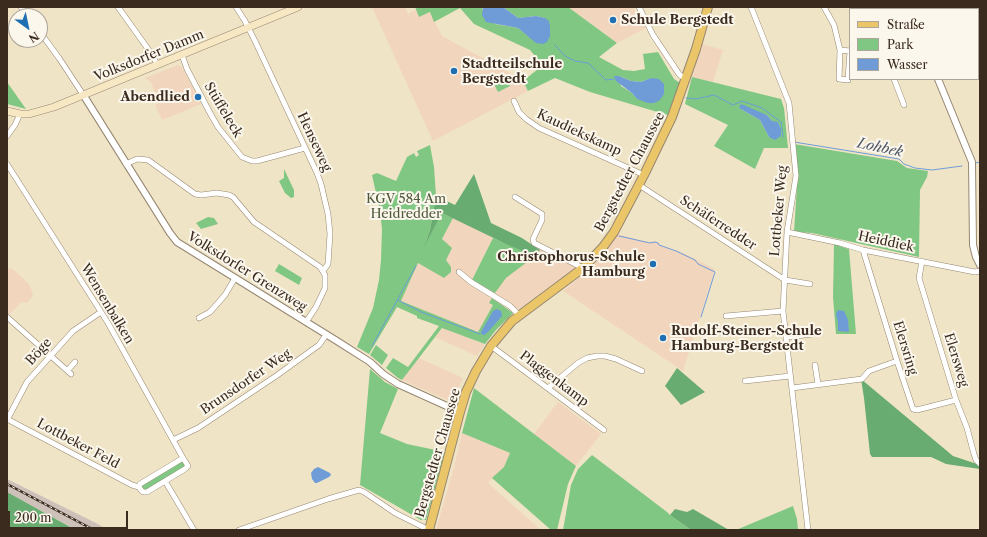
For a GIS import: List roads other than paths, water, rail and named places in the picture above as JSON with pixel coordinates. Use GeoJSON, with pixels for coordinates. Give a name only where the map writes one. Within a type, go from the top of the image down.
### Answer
{"type":"FeatureCollection","features":[{"type":"Feature","properties":{"kind":"main road","name":"Volksdorfer Damm"},"geometry":{"type":"LineString","coordinates":[[7,111],[20,114],[39,112],[84,96],[298,7]]}},
{"type":"Feature","properties":{"kind":"main road","name":"Bergstedter Chaussee"},"geometry":{"type":"LineString","coordinates":[[429,530],[460,412],[476,371],[491,346],[507,326],[519,315],[583,268],[603,247],[614,232],[644,176],[672,117],[686,80],[708,7]]}},
{"type":"Feature","properties":{"kind":"street"},"geometry":{"type":"LineString","coordinates":[[118,7],[158,65]]}},
{"type":"Feature","properties":{"kind":"street","name":"Henseweg"},"geometry":{"type":"LineString","coordinates":[[236,7],[248,27],[321,184],[328,214],[330,234],[330,254],[327,266],[323,271]]}},
{"type":"Feature","properties":{"kind":"street"},"geometry":{"type":"LineString","coordinates":[[639,7],[679,74],[686,80]]}},
{"type":"Feature","properties":{"kind":"street","name":"Lottbeker Weg"},"geometry":{"type":"LineString","coordinates":[[751,7],[789,103],[796,176],[788,232],[784,280],[784,311],[808,530]]}},
{"type":"Feature","properties":{"kind":"street"},"geometry":{"type":"LineString","coordinates":[[824,7],[834,25],[840,50],[840,79],[848,80],[849,66]]}},
{"type":"Feature","properties":{"kind":"street","name":"Volksdorfer Grenzweg"},"geometry":{"type":"LineString","coordinates":[[48,43],[84,96],[177,242],[370,362],[383,374],[398,384],[460,412]]}},
{"type":"Feature","properties":{"kind":"street"},"geometry":{"type":"LineString","coordinates":[[840,50],[849,51]]}},
{"type":"Feature","properties":{"kind":"street","name":"Stüffeleck"},"geometry":{"type":"LineString","coordinates":[[182,55],[187,69],[210,113],[223,134],[242,157],[246,160],[257,161],[305,148]]}},
{"type":"Feature","properties":{"kind":"street"},"geometry":{"type":"LineString","coordinates":[[894,80],[904,106]]}},
{"type":"Feature","properties":{"kind":"street"},"geometry":{"type":"LineString","coordinates":[[938,80],[972,162],[973,245],[980,265]]}},
{"type":"Feature","properties":{"kind":"street","name":"Kaudiekskamp"},"geometry":{"type":"LineString","coordinates":[[514,101],[519,112],[539,128],[644,176]]}},
{"type":"Feature","properties":{"kind":"street"},"geometry":{"type":"LineString","coordinates":[[7,136],[16,125],[20,114]]}},
{"type":"Feature","properties":{"kind":"street"},"geometry":{"type":"LineString","coordinates":[[126,164],[141,159],[148,160],[195,194],[229,194],[254,222],[313,262],[323,271],[326,280],[323,292],[316,307],[306,322]]}},
{"type":"Feature","properties":{"kind":"street","name":"Wensenbalken"},"geometry":{"type":"LineString","coordinates":[[7,164],[101,312],[183,458]]}},
{"type":"Feature","properties":{"kind":"street","name":"Schäferredder"},"geometry":{"type":"LineString","coordinates":[[639,185],[784,280]]}},
{"type":"Feature","properties":{"kind":"street"},"geometry":{"type":"LineString","coordinates":[[515,197],[542,214],[542,220],[533,239],[534,243],[583,268]]}},
{"type":"Feature","properties":{"kind":"street","name":"Heiddiek"},"geometry":{"type":"LineString","coordinates":[[788,232],[840,243],[863,250],[975,272],[980,270]]}},
{"type":"Feature","properties":{"kind":"street","name":"Elersring"},"geometry":{"type":"LineString","coordinates":[[863,250],[913,409],[917,410],[956,400]]}},
{"type":"Feature","properties":{"kind":"street","name":"Elersweg"},"geometry":{"type":"LineString","coordinates":[[922,261],[919,278],[956,400],[967,428],[976,460],[980,464]]}},
{"type":"Feature","properties":{"kind":"street"},"geometry":{"type":"LineString","coordinates":[[459,272],[470,282],[510,306],[519,315]]}},
{"type":"Feature","properties":{"kind":"street"},"geometry":{"type":"LineString","coordinates":[[199,318],[210,312],[225,295],[235,278]]}},
{"type":"Feature","properties":{"kind":"street"},"geometry":{"type":"LineString","coordinates":[[784,280],[810,284]]}},
{"type":"Feature","properties":{"kind":"street"},"geometry":{"type":"LineString","coordinates":[[726,316],[784,311]]}},
{"type":"Feature","properties":{"kind":"street","name":"Böge"},"geometry":{"type":"LineString","coordinates":[[7,420],[27,383],[77,327],[101,312]]}},
{"type":"Feature","properties":{"kind":"street"},"geometry":{"type":"LineString","coordinates":[[7,317],[70,372],[75,362]]}},
{"type":"Feature","properties":{"kind":"street"},"geometry":{"type":"LineString","coordinates":[[787,337],[813,334]]}},
{"type":"Feature","properties":{"kind":"street","name":"Brunsdorfer Weg"},"geometry":{"type":"LineString","coordinates":[[173,440],[203,425],[276,376],[319,345],[326,335]]}},
{"type":"Feature","properties":{"kind":"street","name":"Plaggenkamp"},"geometry":{"type":"LineString","coordinates":[[491,346],[604,430]]}},
{"type":"Feature","properties":{"kind":"street"},"geometry":{"type":"LineString","coordinates":[[548,388],[578,363],[587,358],[597,356],[605,356],[616,359],[642,371]]}},
{"type":"Feature","properties":{"kind":"street"},"geometry":{"type":"LineString","coordinates":[[792,388],[862,379],[869,371],[897,361]]}},
{"type":"Feature","properties":{"kind":"street"},"geometry":{"type":"LineString","coordinates":[[814,365],[818,384]]}},
{"type":"Feature","properties":{"kind":"street"},"geometry":{"type":"LineString","coordinates":[[745,381],[790,376]]}},
{"type":"Feature","properties":{"kind":"street","name":"Lottbeker Feld"},"geometry":{"type":"LineString","coordinates":[[7,420],[138,486],[143,492],[146,493],[165,481]]}},
{"type":"Feature","properties":{"kind":"street"},"geometry":{"type":"LineString","coordinates":[[138,486],[183,458],[187,464],[187,468],[165,481],[194,530]]}},
{"type":"Feature","properties":{"kind":"street"},"geometry":{"type":"LineString","coordinates":[[239,530],[322,501],[359,490],[395,513],[429,530]]}},
{"type":"Feature","properties":{"kind":"water"},"geometry":{"type":"Polygon","coordinates":[[[483,7],[503,7],[518,18],[536,16],[545,18],[549,21],[550,36],[547,42],[543,44],[536,43],[518,28],[486,22],[482,15],[483,7]]]}},
{"type":"Feature","properties":{"kind":"water"},"geometry":{"type":"Polygon","coordinates":[[[614,76],[641,82],[651,78],[659,79],[664,84],[664,94],[660,100],[654,103],[648,103],[637,99],[632,93],[616,81],[614,76]]]}},
{"type":"Feature","properties":{"kind":"water"},"geometry":{"type":"Polygon","coordinates":[[[741,104],[767,115],[772,121],[778,122],[781,130],[781,136],[775,140],[769,137],[760,120],[739,108],[741,104]]]}},
{"type":"Feature","properties":{"kind":"water"},"geometry":{"type":"Polygon","coordinates":[[[497,309],[501,311],[502,316],[488,332],[484,335],[481,334],[493,311],[497,309]]]}},
{"type":"Feature","properties":{"kind":"water"},"geometry":{"type":"Polygon","coordinates":[[[838,310],[844,311],[845,313],[848,320],[849,332],[838,331],[836,314],[838,310]]]}},
{"type":"Feature","properties":{"kind":"water"},"geometry":{"type":"Polygon","coordinates":[[[318,467],[331,475],[315,483],[312,479],[311,473],[318,467]]]}},
{"type":"Feature","properties":{"kind":"waterway","name":"Lohbek"},"geometry":{"type":"LineString","coordinates":[[555,45],[565,56],[575,61],[588,63],[606,80],[614,79]]}},
{"type":"Feature","properties":{"kind":"waterway","name":"Lohbek"},"geometry":{"type":"LineString","coordinates":[[686,98],[696,99],[714,95],[733,105],[742,101],[762,108],[781,122],[783,137]]}},
{"type":"Feature","properties":{"kind":"waterway","name":"Lohbek"},"geometry":{"type":"LineString","coordinates":[[794,142],[899,159],[904,164],[915,168],[932,170],[962,166]]}},
{"type":"Feature","properties":{"kind":"waterway","name":"Lohbek"},"geometry":{"type":"LineString","coordinates":[[975,163],[980,162]]}},
{"type":"Feature","properties":{"kind":"waterway"},"geometry":{"type":"LineString","coordinates":[[619,236],[650,243],[658,243],[659,245],[695,260],[698,264],[715,272],[701,317]]}},
{"type":"Feature","properties":{"kind":"waterway"},"geometry":{"type":"LineString","coordinates":[[372,346],[416,266]]}},
{"type":"Feature","properties":{"kind":"waterway"},"geometry":{"type":"LineString","coordinates":[[398,300],[421,312],[480,334]]}},
{"type":"Feature","properties":{"kind":"railway"},"geometry":{"type":"LineString","coordinates":[[7,484],[94,530]]}},
{"type":"Feature","properties":{"kind":"place","name":"Schule Bergstedt"},"geometry":{"type":"Point","coordinates":[613,20]}},
{"type":"Feature","properties":{"kind":"place","name":"Stadtteilschule Bergstedt"},"geometry":{"type":"Point","coordinates":[454,71]}},
{"type":"Feature","properties":{"kind":"place","name":"Abendlied"},"geometry":{"type":"Point","coordinates":[198,97]}},
{"type":"Feature","properties":{"kind":"place","name":"Christophorus-Schule Hamburg"},"geometry":{"type":"Point","coordinates":[653,264]}},
{"type":"Feature","properties":{"kind":"place","name":"Rudolf-Steiner-Schule Hamburg-Bergstedt"},"geometry":{"type":"Point","coordinates":[663,338]}},
{"type":"Feature","properties":{"kind":"park label","name":"KGV 584 Am Heidredder"},"geometry":{"type":"Point","coordinates":[406,206]}}]}
